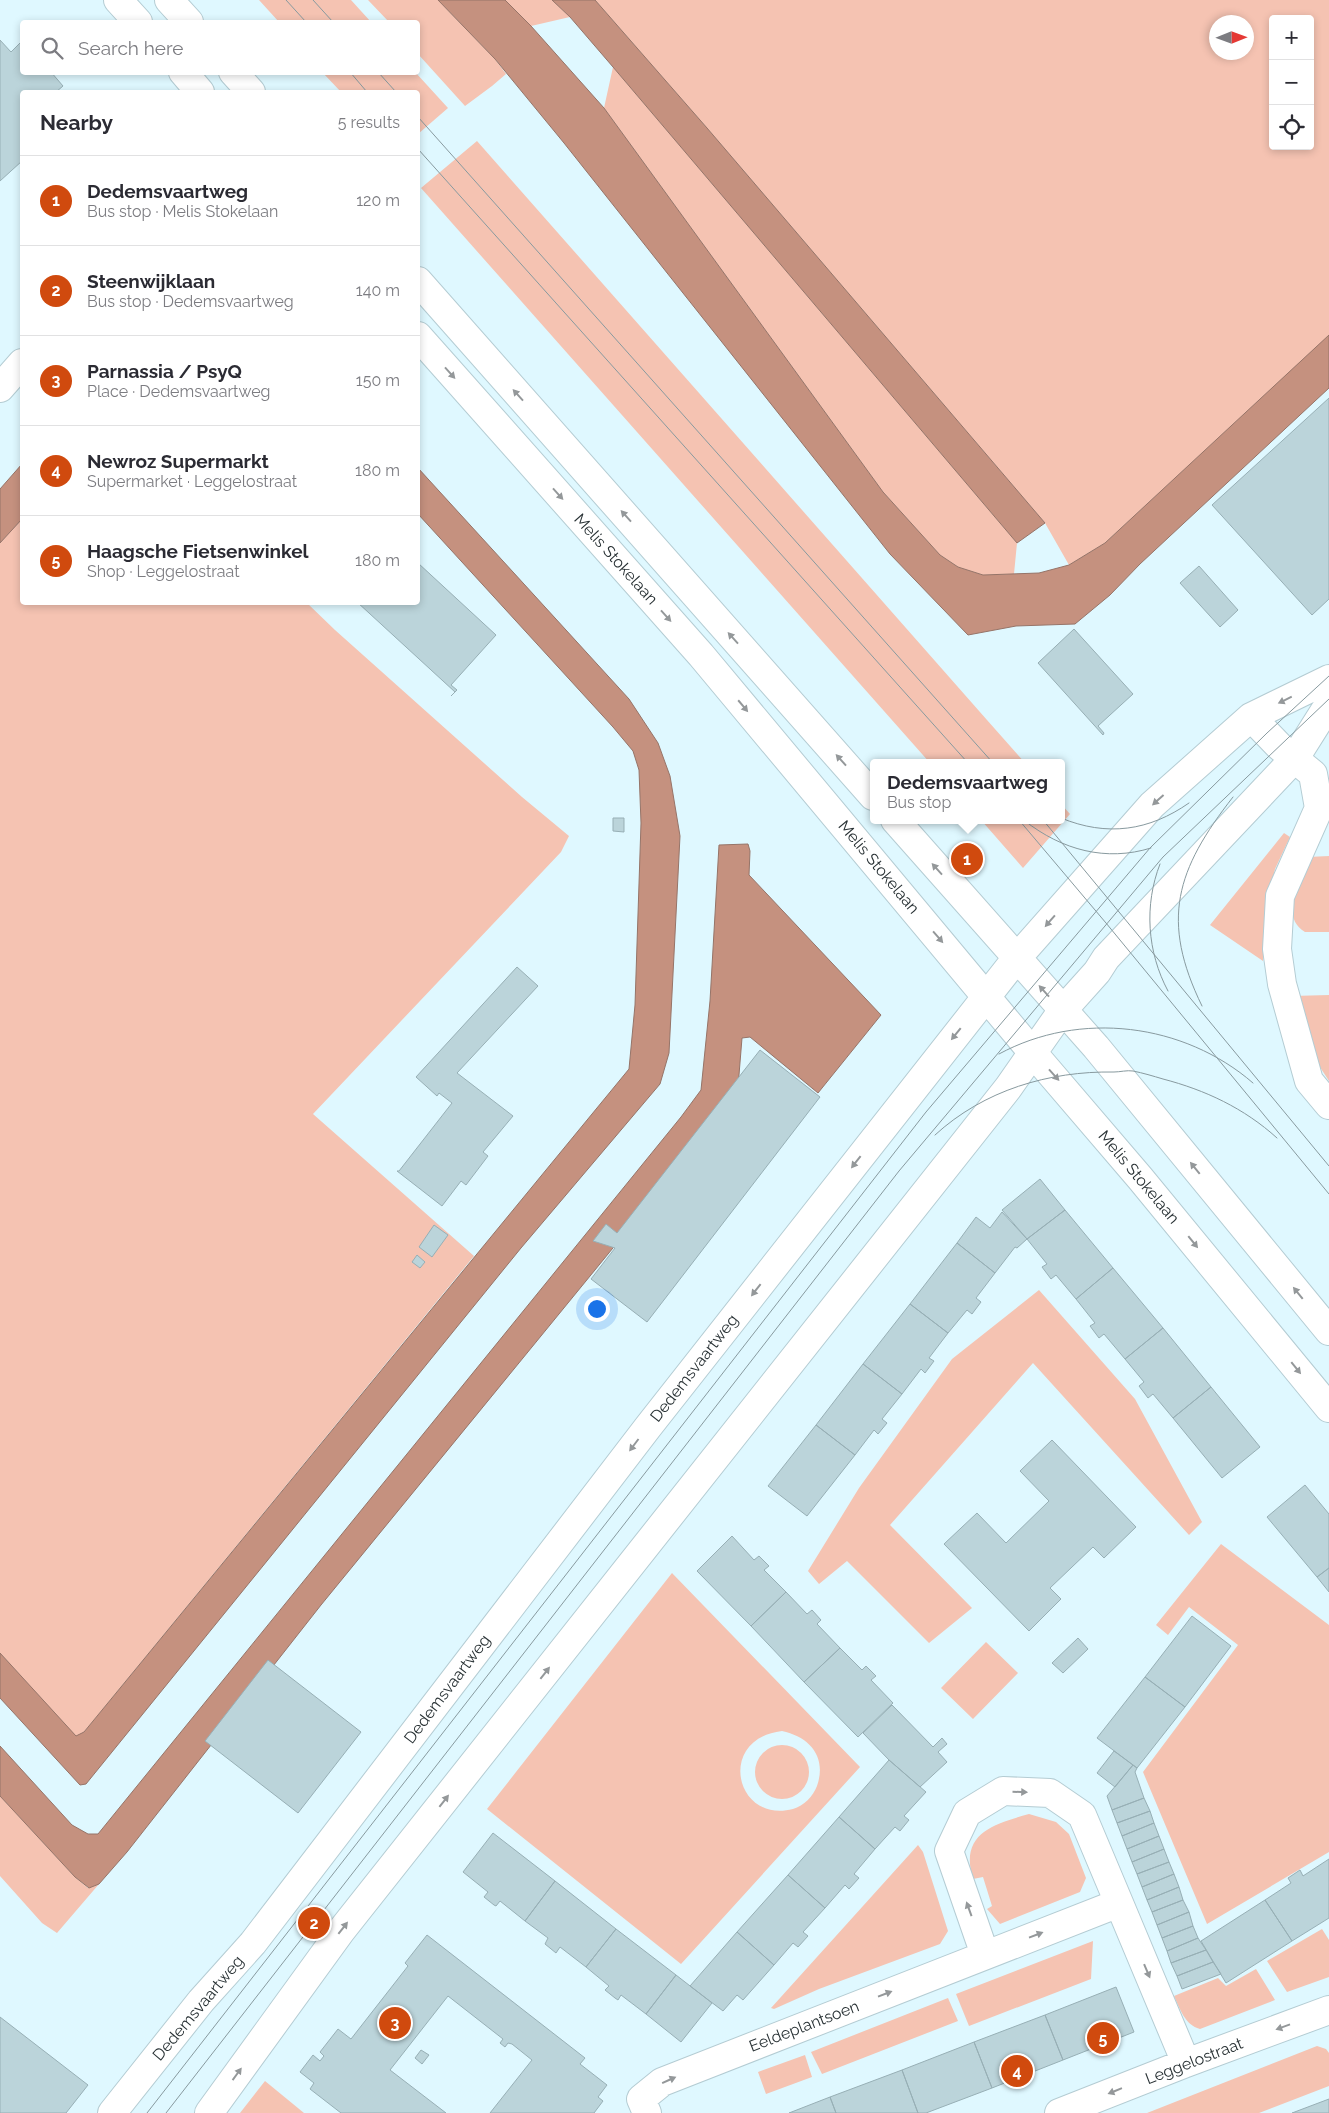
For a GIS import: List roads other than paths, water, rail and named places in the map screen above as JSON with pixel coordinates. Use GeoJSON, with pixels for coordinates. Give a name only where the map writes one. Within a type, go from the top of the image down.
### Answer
{"type":"FeatureCollection","features":[{"type":"Feature","properties":{"kind":"street"},"geometry":{"type":"LineString","coordinates":[[118,0],[136,20]]}},
{"type":"Feature","properties":{"kind":"street"},"geometry":{"type":"LineString","coordinates":[[169,0],[187,20]]}},
{"type":"Feature","properties":{"kind":"street"},"geometry":{"type":"LineString","coordinates":[[186,75],[198,90]]}},
{"type":"Feature","properties":{"kind":"street"},"geometry":{"type":"LineString","coordinates":[[236,75],[249,90]]}},
{"type":"Feature","properties":{"kind":"street"},"geometry":{"type":"LineString","coordinates":[[420,283],[870,793]]}},
{"type":"Feature","properties":{"kind":"street","name":"Melis Stokelaan"},"geometry":{"type":"LineString","coordinates":[[420,338],[701,655],[1033,1053],[1140,1178],[1329,1408]]}},
{"type":"Feature","properties":{"kind":"street"},"geometry":{"type":"LineString","coordinates":[[0,388],[20,365]]}},
{"type":"Feature","properties":{"kind":"street","name":"Dedemsvaartweg"},"geometry":{"type":"LineString","coordinates":[[112,2113],[202,2001],[253,1943],[648,1427],[1016,959],[1152,805],[1251,717],[1329,679]]}},
{"type":"Feature","properties":{"kind":"street"},"geometry":{"type":"LineString","coordinates":[[209,2113],[341,1931],[1008,1088],[1062,1011],[1098,972],[1106,958],[1296,758],[1329,704]]}},
{"type":"Feature","properties":{"kind":"street"},"geometry":{"type":"LineString","coordinates":[[1251,717],[1279,746],[1296,758],[1313,774],[1319,808],[1280,896],[1277,949],[1282,984],[1309,1081],[1329,1105]]}},
{"type":"Feature","properties":{"kind":"street"},"geometry":{"type":"LineString","coordinates":[[898,824],[1147,1108],[1329,1331]]}},
{"type":"Feature","properties":{"kind":"street"},"geometry":{"type":"LineString","coordinates":[[986,1955],[948,1851],[966,1813],[1003,1791],[1050,1793],[1082,1815],[1186,2063]]}},
{"type":"Feature","properties":{"kind":"street","name":"Eeldeplantsoen"},"geometry":{"type":"LineString","coordinates":[[646,2113],[641,2099],[662,2082],[1119,1903]]}},
{"type":"Feature","properties":{"kind":"street","name":"Leggelostraat"},"geometry":{"type":"LineString","coordinates":[[1059,2113],[1329,2010]]}},
{"type":"Feature","properties":{"kind":"tram line"},"geometry":{"type":"LineString","coordinates":[[286,0],[304,20]]}},
{"type":"Feature","properties":{"kind":"tram line"},"geometry":{"type":"LineString","coordinates":[[313,0],[331,20]]}},
{"type":"Feature","properties":{"kind":"tram line"},"geometry":{"type":"LineString","coordinates":[[353,75],[365,90]]}},
{"type":"Feature","properties":{"kind":"tram line"},"geometry":{"type":"LineString","coordinates":[[381,75],[394,90]]}},
{"type":"Feature","properties":{"kind":"tram line"},"geometry":{"type":"LineString","coordinates":[[420,119],[989,759]]}},
{"type":"Feature","properties":{"kind":"tram line"},"geometry":{"type":"LineString","coordinates":[[420,151],[964,759]]}},
{"type":"Feature","properties":{"kind":"tram line"},"geometry":{"type":"LineString","coordinates":[[147,2113],[926,1112],[1150,848],[1267,733],[1329,676]]}},
{"type":"Feature","properties":{"kind":"tram line"},"geometry":{"type":"LineString","coordinates":[[166,2113],[899,1171],[1163,857],[1329,699]]}},
{"type":"Feature","properties":{"kind":"tram line"},"geometry":{"type":"LineString","coordinates":[[1202,1006],[1189,975],[1181,947],[1178,921],[1180,897],[1187,873],[1198,848],[1233,797]]}},
{"type":"Feature","properties":{"kind":"tram line"},"geometry":{"type":"LineString","coordinates":[[1065,819],[1095,828],[1127,828],[1159,820],[1189,803]]}},
{"type":"Feature","properties":{"kind":"tram line"},"geometry":{"type":"LineString","coordinates":[[1022,824],[1329,1194]]}},
{"type":"Feature","properties":{"kind":"tram line"},"geometry":{"type":"LineString","coordinates":[[1029,824],[1054,839],[1085,851],[1118,854],[1151,848]]}},
{"type":"Feature","properties":{"kind":"tram line"},"geometry":{"type":"LineString","coordinates":[[1046,824],[1329,1166]]}},
{"type":"Feature","properties":{"kind":"tram line"},"geometry":{"type":"LineString","coordinates":[[1160,864],[1152,896],[1150,928],[1156,960],[1168,991]]}},
{"type":"Feature","properties":{"kind":"tram line"},"geometry":{"type":"LineString","coordinates":[[999,1054],[1030,1040],[1063,1032],[1097,1028],[1130,1030],[1164,1036],[1196,1047],[1226,1063],[1253,1083]]}},
{"type":"Feature","properties":{"kind":"tram line"},"geometry":{"type":"LineString","coordinates":[[935,1135],[954,1119],[974,1106],[1019,1086],[1066,1075],[1133,1071],[1179,1083],[1223,1101],[1238,1109],[1277,1138]]}},
{"type":"Feature","properties":{"kind":"place","name":"Dedemsvaartweg"},"geometry":{"type":"Point","coordinates":[967,859]}},
{"type":"Feature","properties":{"kind":"place","name":"Steenwijklaan"},"geometry":{"type":"Point","coordinates":[314,1923]}},
{"type":"Feature","properties":{"kind":"place","name":"Parnassia / PsyQ"},"geometry":{"type":"Point","coordinates":[395,2023]}},
{"type":"Feature","properties":{"kind":"place","name":"Haagsche Fietsenwinkel"},"geometry":{"type":"Point","coordinates":[1103,2038]}},
{"type":"Feature","properties":{"kind":"place","name":"Newroz Supermarkt"},"geometry":{"type":"Point","coordinates":[1017,2071]}}]}
